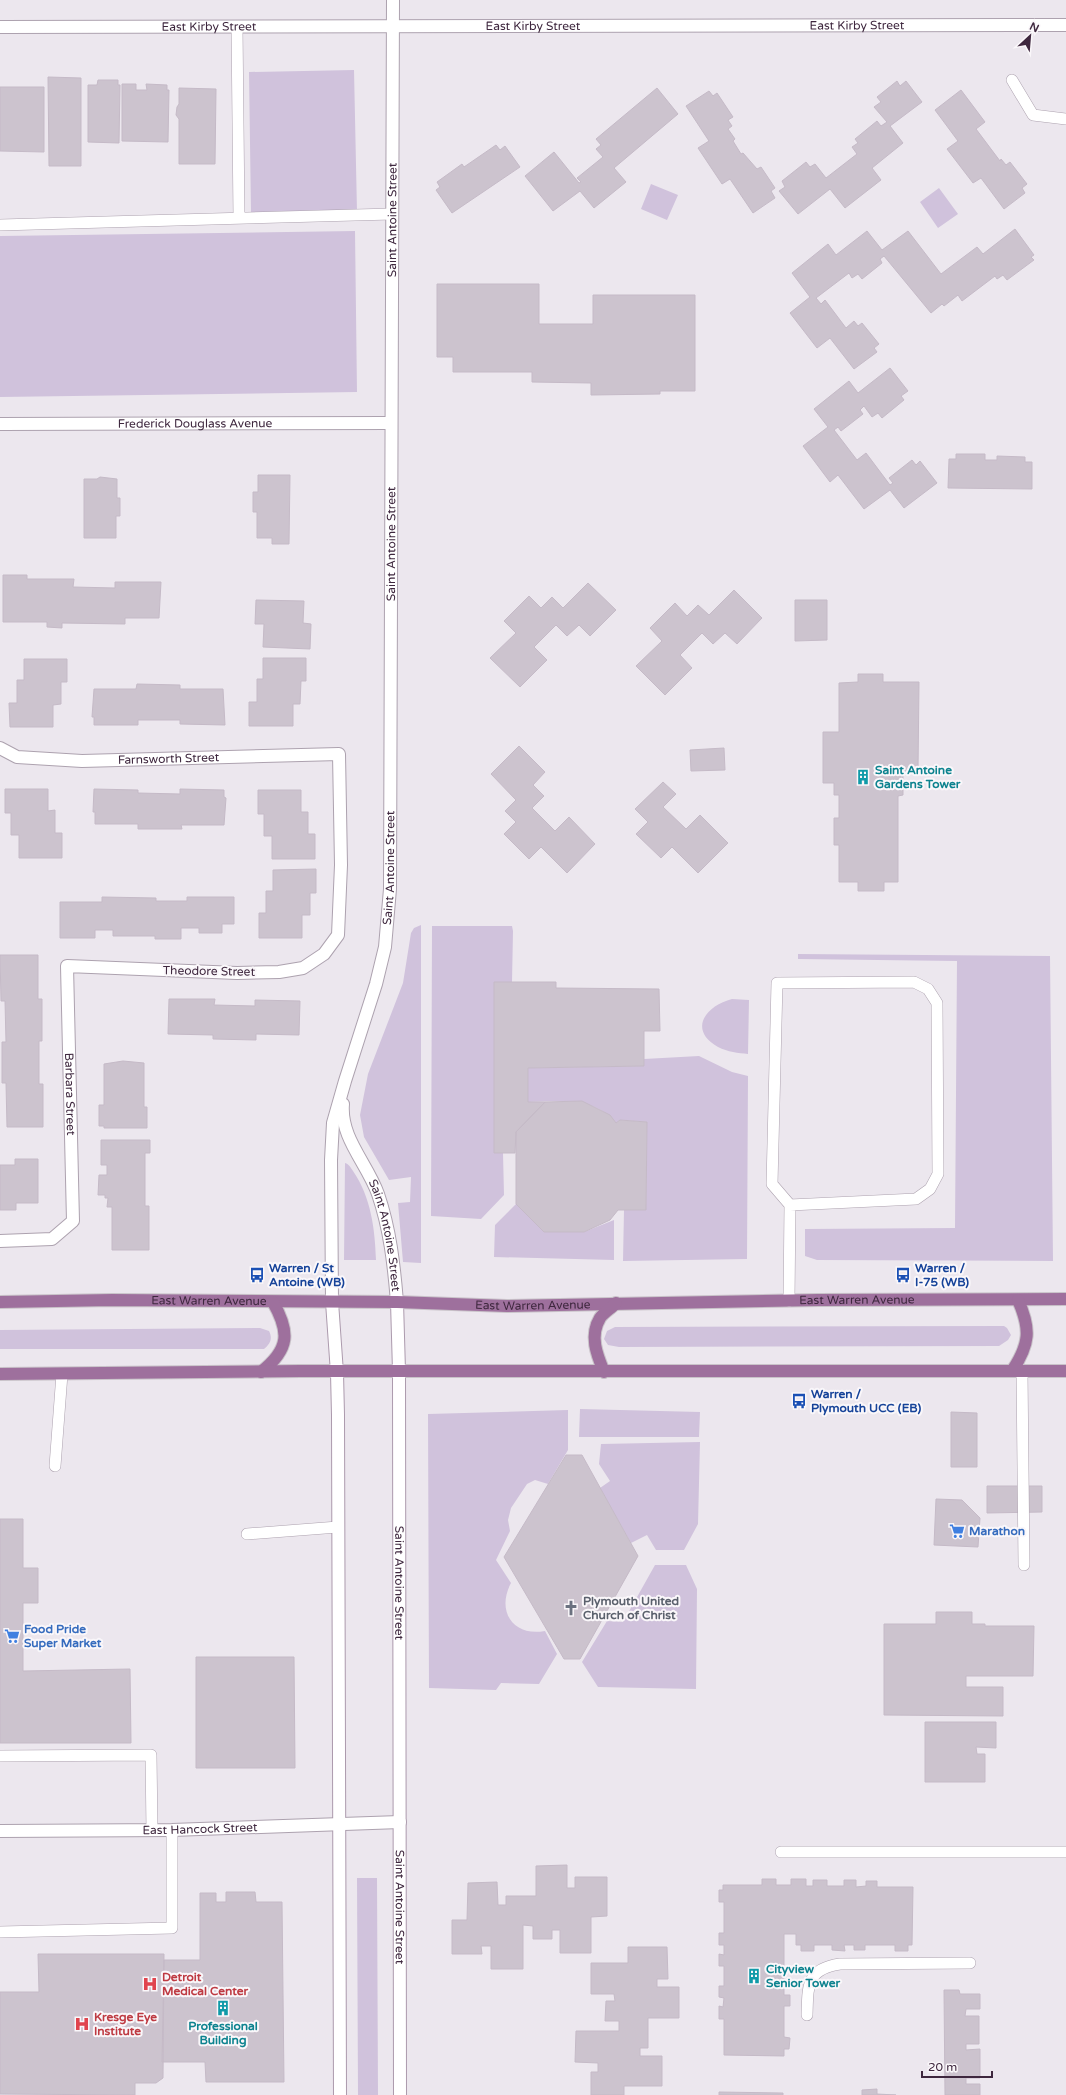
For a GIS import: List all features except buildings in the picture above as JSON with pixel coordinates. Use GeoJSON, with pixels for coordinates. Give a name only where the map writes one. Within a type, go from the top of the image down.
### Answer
{"type":"FeatureCollection","features":[{"type":"Feature","properties":{"kind":"main road","name":"East Warren Avenue"},"geometry":{"type":"LineString","coordinates":[[0,1302],[112,1300],[397,1302],[507,1306],[616,1303],[1066,1299]]}},
{"type":"Feature","properties":{"kind":"main road"},"geometry":{"type":"LineString","coordinates":[[1017,1371],[1028,1336],[1026,1318],[1018,1300]]}},
{"type":"Feature","properties":{"kind":"main road"},"geometry":{"type":"LineString","coordinates":[[261,1372],[272,1363],[280,1353],[285,1336],[283,1320],[273,1302]]}},
{"type":"Feature","properties":{"kind":"main road"},"geometry":{"type":"LineString","coordinates":[[604,1372],[596,1353],[594,1334],[600,1317],[616,1303]]}},
{"type":"Feature","properties":{"kind":"main road"},"geometry":{"type":"LineString","coordinates":[[0,1374],[261,1372],[337,1373],[399,1371],[1066,1371]]}},
{"type":"Feature","properties":{"kind":"street","name":"Saint Antoine Street"},"geometry":{"type":"LineString","coordinates":[[340,2095],[337,1373],[332,1302],[331,1160],[333,1123],[376,984],[385,947],[389,918],[393,0]]}},
{"type":"Feature","properties":{"kind":"street","name":"East Kirby Street"},"geometry":{"type":"LineString","coordinates":[[0,27],[1066,25]]}},
{"type":"Feature","properties":{"kind":"street","name":"Frederick Douglass Avenue"},"geometry":{"type":"LineString","coordinates":[[0,424],[391,423]]}},
{"type":"Feature","properties":{"kind":"street","name":"Farnsworth Street"},"geometry":{"type":"LineString","coordinates":[[0,748],[17,757],[82,761],[339,754],[341,865],[338,935]]}},
{"type":"Feature","properties":{"kind":"street","name":"Theodore Street"},"geometry":{"type":"LineString","coordinates":[[67,966],[237,973],[279,972],[303,968],[324,954],[338,935]]}},
{"type":"Feature","properties":{"kind":"street","name":"Barbara Street"},"geometry":{"type":"LineString","coordinates":[[0,1241],[52,1239],[73,1221],[67,966]]}},
{"type":"Feature","properties":{"kind":"street","name":"Saint Antoine Street"},"geometry":{"type":"LineString","coordinates":[[345,1081],[342,1114],[344,1127],[370,1174],[378,1193],[391,1241],[397,1302],[399,1371],[400,2095]]}},
{"type":"Feature","properties":{"kind":"street","name":"East Hancock Street"},"geometry":{"type":"LineString","coordinates":[[0,1831],[172,1830],[400,1822]]}},
{"type":"Feature","properties":{"kind":"lane"},"geometry":{"type":"LineString","coordinates":[[237,27],[239,218]]}},
{"type":"Feature","properties":{"kind":"lane"},"geometry":{"type":"LineString","coordinates":[[1012,80],[1033,115],[1066,118]]}},
{"type":"Feature","properties":{"kind":"lane"},"geometry":{"type":"LineString","coordinates":[[0,225],[392,214]]}},
{"type":"Feature","properties":{"kind":"lane"},"geometry":{"type":"LineString","coordinates":[[789,1301],[790,1205],[772,1184],[777,983],[914,982],[928,989],[936,1003],[937,1038],[938,1174],[930,1189],[916,1199],[790,1205]]}},
{"type":"Feature","properties":{"kind":"lane"},"geometry":{"type":"LineString","coordinates":[[1017,1371],[1024,1565]]}},
{"type":"Feature","properties":{"kind":"lane"},"geometry":{"type":"LineString","coordinates":[[55,1466],[62,1374]]}},
{"type":"Feature","properties":{"kind":"lane"},"geometry":{"type":"LineString","coordinates":[[247,1534],[338,1527]]}},
{"type":"Feature","properties":{"kind":"lane"},"geometry":{"type":"LineString","coordinates":[[0,1756],[151,1755],[152,1830]]}},
{"type":"Feature","properties":{"kind":"lane"},"geometry":{"type":"LineString","coordinates":[[0,1932],[172,1928],[172,1830]]}},
{"type":"Feature","properties":{"kind":"lane"},"geometry":{"type":"LineString","coordinates":[[781,1852],[1066,1852]]}},
{"type":"Feature","properties":{"kind":"lane"},"geometry":{"type":"LineString","coordinates":[[807,2015],[808,1990],[813,1975],[826,1966],[840,1964],[970,1963]]}},
{"type":"Feature","properties":{"kind":"shaded area"},"geometry":{"type":"Polygon","coordinates":[[[354,70],[357,212],[251,214],[249,72],[354,70]]]}},
{"type":"Feature","properties":{"kind":"shaded area"},"geometry":{"type":"Polygon","coordinates":[[[651,184],[678,195],[667,220],[641,209],[651,184]]]}},
{"type":"Feature","properties":{"kind":"shaded area"},"geometry":{"type":"Polygon","coordinates":[[[939,188],[958,214],[938,228],[920,202],[939,188]]]}},
{"type":"Feature","properties":{"kind":"shaded area"},"geometry":{"type":"Polygon","coordinates":[[[355,231],[357,392],[0,397],[0,236],[355,231]]]}},
{"type":"Feature","properties":{"kind":"shaded area"},"geometry":{"type":"Polygon","coordinates":[[[421,925],[421,1263],[403,1262],[398,1203],[410,1202],[411,1177],[389,1180],[364,1137],[360,1115],[368,1074],[403,983],[411,933],[414,928],[421,925]]]}},
{"type":"Feature","properties":{"kind":"shaded area"},"geometry":{"type":"Polygon","coordinates":[[[432,926],[512,926],[513,931],[512,982],[494,982],[494,1153],[503,1153],[504,1195],[481,1219],[431,1216],[432,926]]]}},
{"type":"Feature","properties":{"kind":"shaded area"},"geometry":{"type":"Polygon","coordinates":[[[798,954],[1050,956],[1053,1261],[817,1260],[805,1256],[805,1229],[955,1228],[957,961],[798,959],[798,954]]]}},
{"type":"Feature","properties":{"kind":"shaded area"},"geometry":{"type":"Polygon","coordinates":[[[732,999],[749,1000],[748,1054],[737,1053],[718,1047],[709,1040],[704,1033],[702,1026],[708,1013],[722,1002],[732,999]]]}},
{"type":"Feature","properties":{"kind":"shaded area"},"geometry":{"type":"Polygon","coordinates":[[[699,1056],[732,1072],[748,1076],[747,1259],[623,1261],[624,1210],[646,1210],[647,1122],[620,1120],[616,1123],[607,1114],[587,1104],[564,1101],[528,1102],[528,1068],[644,1066],[644,1059],[699,1056]]]}},
{"type":"Feature","properties":{"kind":"shaded area"},"geometry":{"type":"Polygon","coordinates":[[[345,1163],[350,1166],[359,1181],[368,1202],[375,1237],[376,1260],[344,1260],[345,1163]]]}},
{"type":"Feature","properties":{"kind":"shaded area"},"geometry":{"type":"Polygon","coordinates":[[[516,1204],[544,1232],[584,1232],[614,1220],[614,1260],[494,1257],[495,1225],[516,1204]]]}},
{"type":"Feature","properties":{"kind":"shaded area"},"geometry":{"type":"Polygon","coordinates":[[[1004,1326],[1011,1335],[1008,1340],[999,1346],[619,1347],[608,1345],[604,1339],[607,1331],[615,1327],[1004,1326]]]}},
{"type":"Feature","properties":{"kind":"shaded area"},"geometry":{"type":"Polygon","coordinates":[[[260,1328],[269,1331],[271,1336],[268,1345],[264,1349],[0,1349],[0,1330],[260,1328]]]}},
{"type":"Feature","properties":{"kind":"shaded area"},"geometry":{"type":"Polygon","coordinates":[[[580,1409],[700,1412],[699,1437],[579,1437],[580,1409]]]}},
{"type":"Feature","properties":{"kind":"shaded area"},"geometry":{"type":"Polygon","coordinates":[[[568,1410],[568,1450],[548,1484],[535,1480],[527,1484],[511,1508],[508,1520],[510,1531],[496,1560],[511,1583],[505,1603],[510,1620],[516,1626],[524,1630],[534,1632],[545,1631],[557,1654],[539,1684],[501,1683],[496,1690],[429,1688],[428,1414],[568,1410]]]}},
{"type":"Feature","properties":{"kind":"shaded area"},"geometry":{"type":"Polygon","coordinates":[[[700,1442],[698,1524],[684,1550],[656,1550],[647,1535],[631,1543],[600,1488],[610,1481],[599,1464],[601,1444],[700,1442]]]}},
{"type":"Feature","properties":{"kind":"shaded area"},"geometry":{"type":"Polygon","coordinates":[[[655,1565],[686,1565],[697,1589],[696,1689],[598,1687],[582,1662],[607,1621],[623,1622],[655,1565]]]}},
{"type":"Feature","properties":{"kind":"shaded area"},"geometry":{"type":"Polygon","coordinates":[[[357,1878],[377,1878],[378,2095],[358,2095],[357,1878]]]}},
{"type":"Feature","properties":{"kind":"place","name":"Saint Antoine Gardens Tower"},"geometry":{"type":"Point","coordinates":[863,777]}},
{"type":"Feature","properties":{"kind":"place","name":"Warren / St Antoine (WB)"},"geometry":{"type":"Point","coordinates":[257,1275]}},
{"type":"Feature","properties":{"kind":"place","name":"Warren / I-75 (WB)"},"geometry":{"type":"Point","coordinates":[903,1275]}},
{"type":"Feature","properties":{"kind":"place","name":"Warren / Plymouth UCC (EB)"},"geometry":{"type":"Point","coordinates":[799,1401]}},
{"type":"Feature","properties":{"kind":"place","name":"Marathon"},"geometry":{"type":"Point","coordinates":[957,1531]}},
{"type":"Feature","properties":{"kind":"place","name":"Plymouth United Church of Christ"},"geometry":{"type":"Point","coordinates":[571,1608]}},
{"type":"Feature","properties":{"kind":"place","name":"Food Pride Super Market"},"geometry":{"type":"Point","coordinates":[12,1636]}},
{"type":"Feature","properties":{"kind":"place","name":"Cityview Senior Tower"},"geometry":{"type":"Point","coordinates":[754,1976]}},
{"type":"Feature","properties":{"kind":"place","name":"Detroit Medical Center"},"geometry":{"type":"Point","coordinates":[150,1984]}},
{"type":"Feature","properties":{"kind":"place","name":"Professional Building"},"geometry":{"type":"Point","coordinates":[223,2008]}},
{"type":"Feature","properties":{"kind":"place","name":"Kresge Eye Institute"},"geometry":{"type":"Point","coordinates":[82,2024]}}]}
